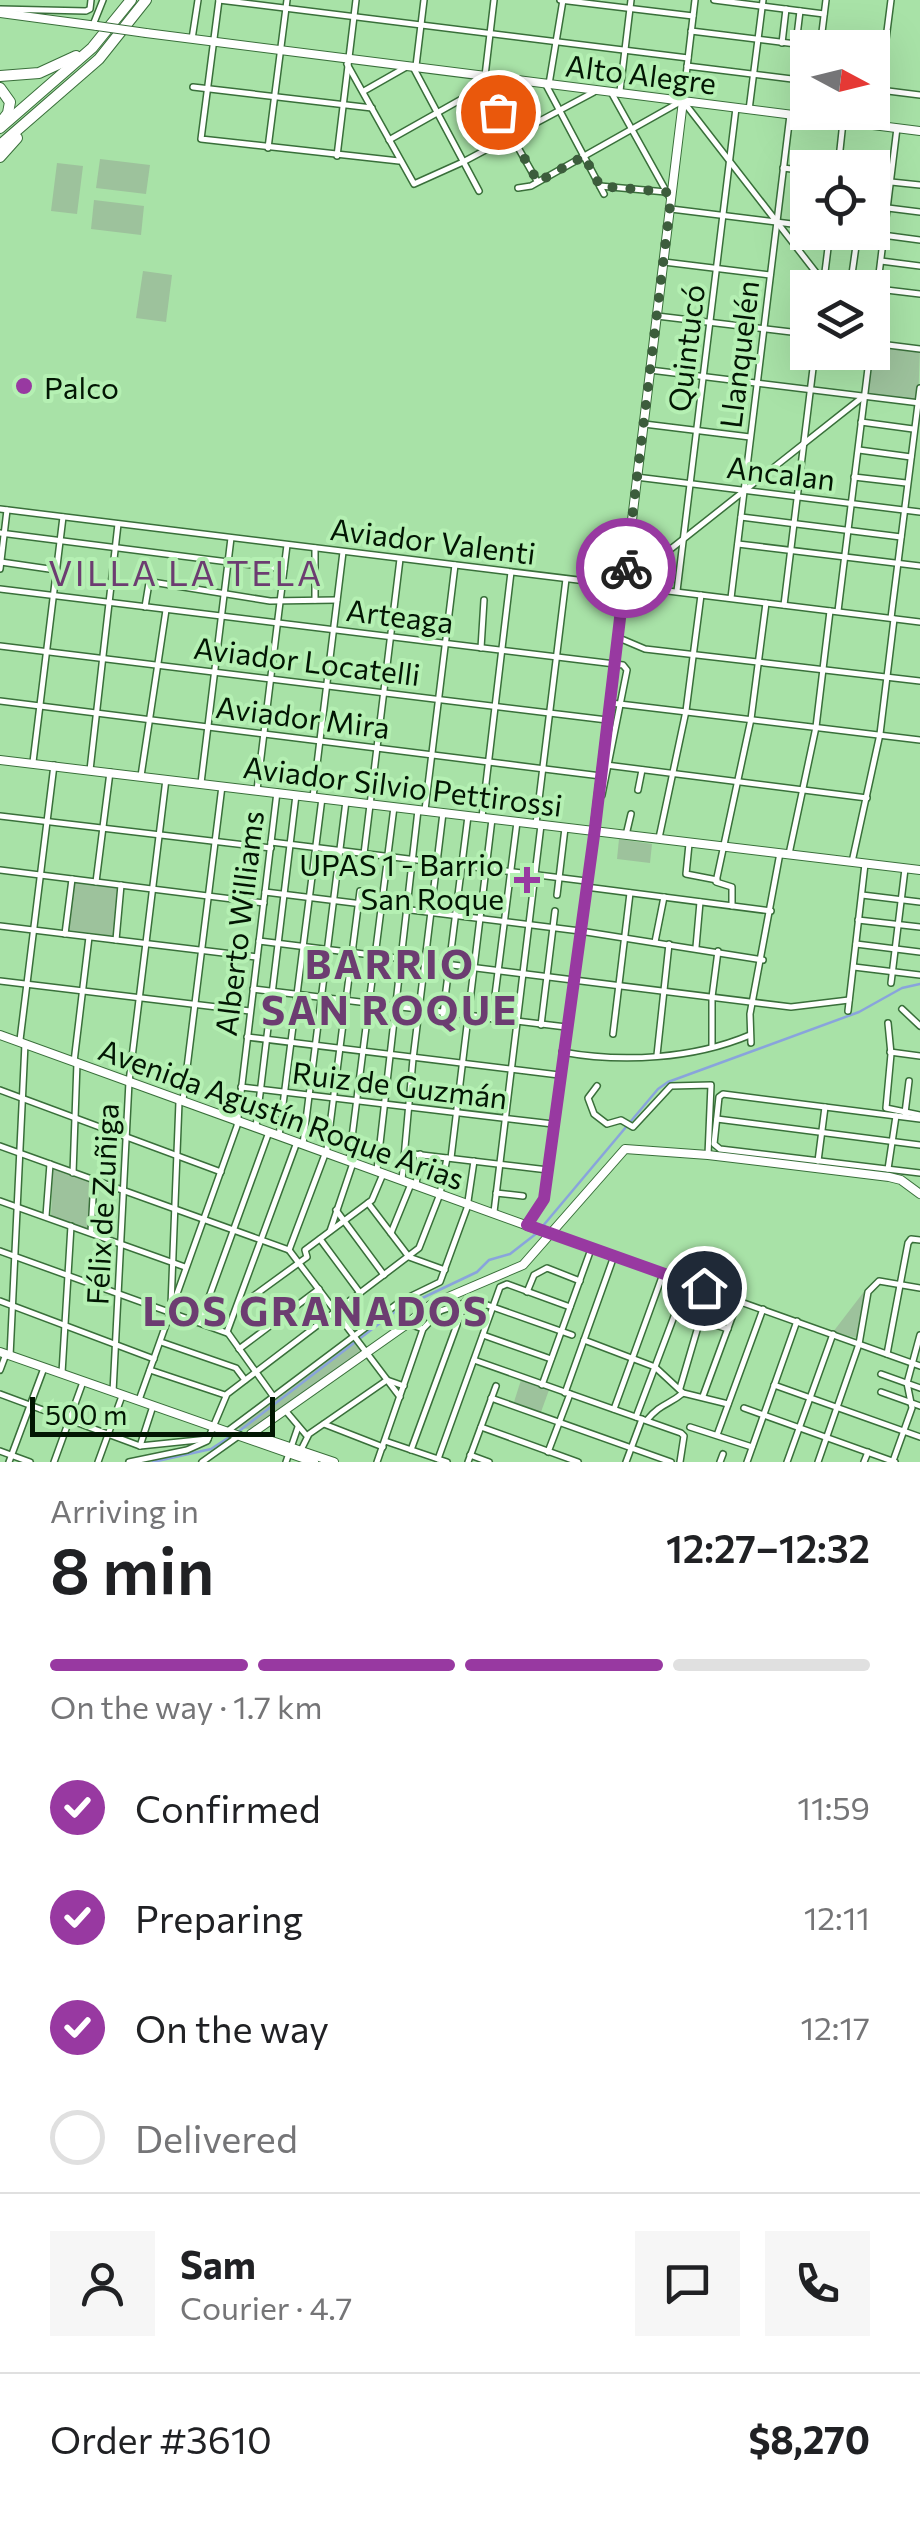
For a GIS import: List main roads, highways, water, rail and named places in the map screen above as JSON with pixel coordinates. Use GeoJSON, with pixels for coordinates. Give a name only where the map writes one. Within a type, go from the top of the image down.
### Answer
{"type":"FeatureCollection","features":[{"type":"Feature","properties":{"kind":"highway"},"geometry":{"type":"LineString","coordinates":[[0,76],[32,75],[71,60],[96,39],[129,0]]}},
{"type":"Feature","properties":{"kind":"highway"},"geometry":{"type":"LineString","coordinates":[[0,126],[92,48],[129,0]]}},
{"type":"Feature","properties":{"kind":"highway"},"geometry":{"type":"LineString","coordinates":[[0,150],[88,75],[148,0]]}},
{"type":"Feature","properties":{"kind":"highway"},"geometry":{"type":"LineString","coordinates":[[0,150],[116,41]]}},
{"type":"Feature","properties":{"kind":"highway"},"geometry":{"type":"LineString","coordinates":[[0,88],[10,106],[0,126]]}},
{"type":"Feature","properties":{"kind":"main road","name":"Alto Alegre"},"geometry":{"type":"LineString","coordinates":[[0,11],[348,61],[790,114]]}},
{"type":"Feature","properties":{"kind":"main road"},"geometry":{"type":"LineString","coordinates":[[594,832],[606,765],[668,195],[682,101]]}},
{"type":"Feature","properties":{"kind":"main road","name":"Alto Alegre"},"geometry":{"type":"LineString","coordinates":[[890,127],[920,131]]}},
{"type":"Feature","properties":{"kind":"main road","name":"Aviador Silvio Pettirossi"},"geometry":{"type":"LineString","coordinates":[[0,760],[920,870]]}},
{"type":"Feature","properties":{"kind":"main road","name":"Avenida Agustín Roque Arias"},"geometry":{"type":"LineString","coordinates":[[0,1035],[541,1230]]}},
{"type":"Feature","properties":{"kind":"main road"},"geometry":{"type":"LineString","coordinates":[[368,1354],[436,1302],[523,1265],[541,1230],[625,1149],[894,1178],[920,1196]]}},
{"type":"Feature","properties":{"kind":"main road"},"geometry":{"type":"LineString","coordinates":[[250,1435],[437,1306],[524,1269],[541,1230],[630,1151],[888,1181],[920,1196]]}},
{"type":"Feature","properties":{"kind":"main road"},"geometry":{"type":"LineString","coordinates":[[5,1354],[138,1402],[250,1435],[314,1462]]}},
{"type":"Feature","properties":{"kind":"main road"},"geometry":{"type":"LineString","coordinates":[[250,1435],[289,1454],[301,1450],[334,1462]]}},
{"type":"Feature","properties":{"kind":"waterway"},"geometry":{"type":"LineString","coordinates":[[542,1227],[668,1082],[859,1012],[902,988],[920,984]]}},
{"type":"Feature","properties":{"kind":"waterway"},"geometry":{"type":"LineString","coordinates":[[238,1432],[397,1310],[477,1272],[489,1260],[510,1254],[537,1233]]}},
{"type":"Feature","properties":{"kind":"waterway"},"geometry":{"type":"LineString","coordinates":[[153,1462],[211,1449],[231,1436]]}},
{"type":"Feature","properties":{"kind":"place","name":"Palco"},"geometry":{"type":"Point","coordinates":[24,386]}},
{"type":"Feature","properties":{"kind":"place","name":"UPAS 1 - Barrio San Roque"},"geometry":{"type":"Point","coordinates":[527,880]}},
{"type":"Feature","properties":{"kind":"district","name":"VILLA LA TELA"},"geometry":{"type":"Point","coordinates":[186,571]}},
{"type":"Feature","properties":{"kind":"district","name":"BARRIO SAN ROQUE"},"geometry":{"type":"Point","coordinates":[390,985]}},
{"type":"Feature","properties":{"kind":"district","name":"LOS GRANADOS"},"geometry":{"type":"Point","coordinates":[316,1309]}}]}
